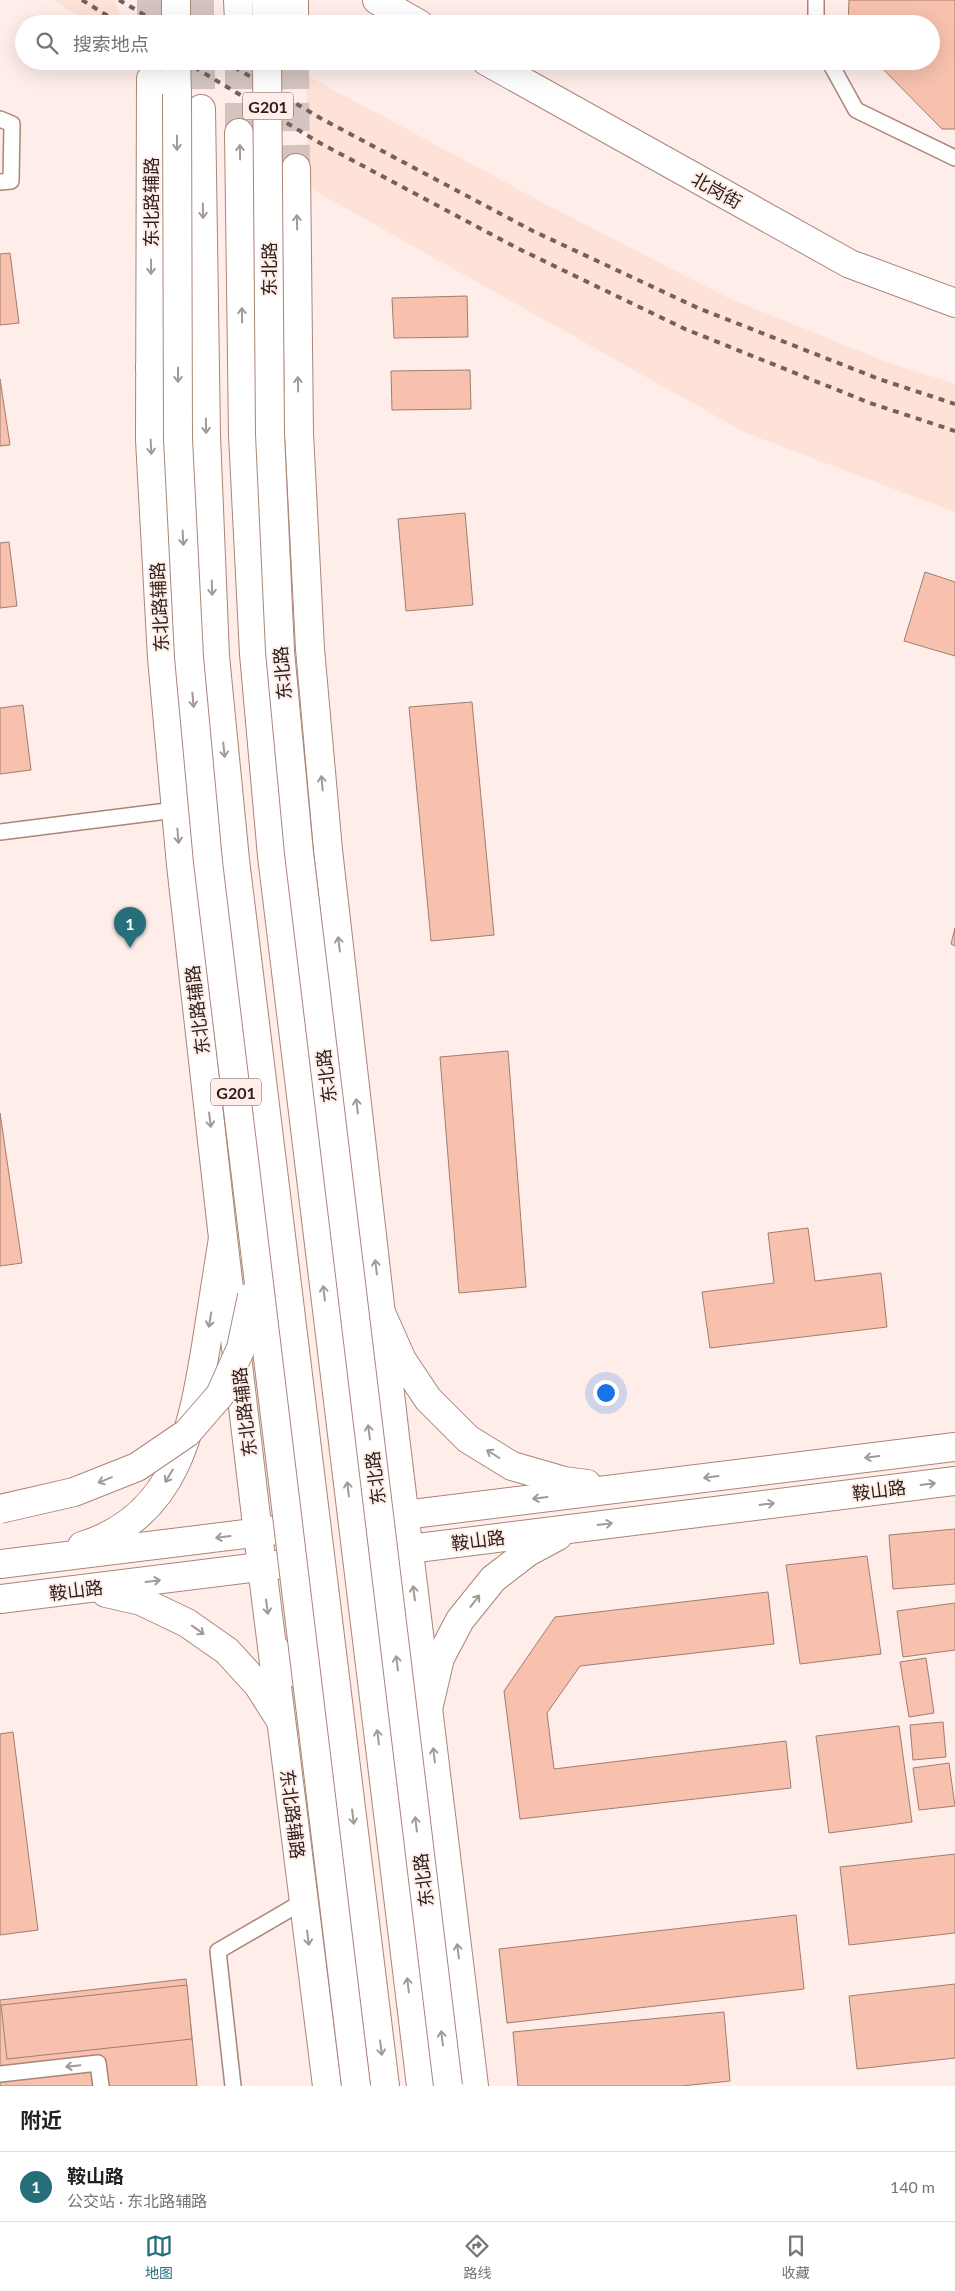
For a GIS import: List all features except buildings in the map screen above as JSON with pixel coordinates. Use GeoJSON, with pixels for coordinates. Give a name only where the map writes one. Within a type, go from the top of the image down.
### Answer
{"type":"FeatureCollection","features":[{"type":"Feature","properties":{"kind":"main road"},"geometry":{"type":"LineString","coordinates":[[176,0],[176,15]]}},
{"type":"Feature","properties":{"kind":"main road"},"geometry":{"type":"LineString","coordinates":[[266,0],[267,15]]}},
{"type":"Feature","properties":{"kind":"main road"},"geometry":{"type":"LineString","coordinates":[[294,0],[294,15]]}},
{"type":"Feature","properties":{"kind":"main road"},"geometry":{"type":"LineString","coordinates":[[383,2],[404,15]]}},
{"type":"Feature","properties":{"kind":"main road","name":"G201"},"geometry":{"type":"LineString","coordinates":[[176,70],[178,439],[189,657],[208,862],[356,2086]]}},
{"type":"Feature","properties":{"kind":"main road","name":"东北路"},"geometry":{"type":"LineString","coordinates":[[267,70],[270,434],[280,651],[299,854],[448,2086]]}},
{"type":"Feature","properties":{"kind":"main road","name":"北岗街"},"geometry":{"type":"LineString","coordinates":[[502,70],[850,264],[955,303]]}},
{"type":"Feature","properties":{"kind":"main road","name":"东北路辅路"},"geometry":{"type":"LineString","coordinates":[[151,79],[150,440],[162,658],[176,810],[223,1238],[327,2086]]}},
{"type":"Feature","properties":{"kind":"main road"},"geometry":{"type":"LineString","coordinates":[[201,109],[206,435],[215,656],[229,803],[385,2086]]}},
{"type":"Feature","properties":{"kind":"main road","name":"东北路"},"geometry":{"type":"LineString","coordinates":[[240,133],[243,435],[254,654],[272,856],[421,2086]]}},
{"type":"Feature","properties":{"kind":"main road"},"geometry":{"type":"LineString","coordinates":[[296,168],[299,433],[310,649],[328,850],[409,1549],[474,2086]]}},
{"type":"Feature","properties":{"kind":"main road"},"geometry":{"type":"LineString","coordinates":[[150,367],[204,276]]}},
{"type":"Feature","properties":{"kind":"main road"},"geometry":{"type":"LineString","coordinates":[[297,278],[242,363],[299,433]]}},
{"type":"Feature","properties":{"kind":"main road"},"geometry":{"type":"LineString","coordinates":[[316,1226],[382,1316],[402,1360],[428,1399],[468,1439],[512,1466],[564,1481],[624,1488]]}},
{"type":"Feature","properties":{"kind":"main road"},"geometry":{"type":"LineString","coordinates":[[34,1560],[90,1543],[129,1524],[159,1492],[181,1456],[196,1408],[223,1238]]}},
{"type":"Feature","properties":{"kind":"main road"},"geometry":{"type":"LineString","coordinates":[[0,1509],[74,1492],[137,1467],[186,1434],[220,1395],[241,1348],[252,1303],[255,1252]]}},
{"type":"Feature","properties":{"kind":"main road"},"geometry":{"type":"LineString","coordinates":[[293,1327],[328,1323]]}},
{"type":"Feature","properties":{"kind":"main road","name":"鞍山路"},"geometry":{"type":"LineString","coordinates":[[0,1564],[955,1447]]}},
{"type":"Feature","properties":{"kind":"main road","name":"鞍山路"},"geometry":{"type":"LineString","coordinates":[[0,1600],[955,1481]]}},
{"type":"Feature","properties":{"kind":"main road"},"geometry":{"type":"LineString","coordinates":[[428,1709],[440,1658],[460,1620],[493,1578],[528,1552],[573,1528]]}},
{"type":"Feature","properties":{"kind":"main road"},"geometry":{"type":"LineString","coordinates":[[88,1588],[141,1601],[187,1623],[227,1651],[258,1685],[281,1721]]}},
{"type":"Feature","properties":{"kind":"main road"},"geometry":{"type":"LineString","coordinates":[[272,1646],[341,1717]]}},
{"type":"Feature","properties":{"kind":"main road"},"geometry":{"type":"LineString","coordinates":[[348,1781],[383,1776]]}},
{"type":"Feature","properties":{"kind":"lane"},"geometry":{"type":"LineString","coordinates":[[816,0],[816,15]]}},
{"type":"Feature","properties":{"kind":"lane"},"geometry":{"type":"LineString","coordinates":[[834,70],[856,110],[955,158]]}},
{"type":"Feature","properties":{"kind":"lane"},"geometry":{"type":"LineString","coordinates":[[0,119],[12,124],[11,181],[0,182]]}},
{"type":"Feature","properties":{"kind":"lane"},"geometry":{"type":"LineString","coordinates":[[0,832],[229,803]]}},
{"type":"Feature","properties":{"kind":"lane"},"geometry":{"type":"LineString","coordinates":[[233,2086],[218,1951],[304,1901]]}},
{"type":"Feature","properties":{"kind":"lane"},"geometry":{"type":"LineString","coordinates":[[0,2074],[98,2063],[101,2086]]}},
{"type":"Feature","properties":{"kind":"shaded area"},"geometry":{"type":"Polygon","coordinates":[[[54,0],[115,0],[119,15],[76,15],[54,0]]]}},
{"type":"Feature","properties":{"kind":"shaded area"},"geometry":{"type":"Polygon","coordinates":[[[306,75],[553,208],[726,297],[884,361],[955,384],[955,512],[746,433],[308,187],[306,75]]]}},
{"type":"Feature","properties":{"kind":"tunnel"},"geometry":{"type":"LineString","coordinates":[[151,0],[151,15]]}},
{"type":"Feature","properties":{"kind":"tunnel"},"geometry":{"type":"LineString","coordinates":[[200,0],[200,15]]}},
{"type":"Feature","properties":{"kind":"tunnel"},"geometry":{"type":"LineString","coordinates":[[201,70],[201,109]]}},
{"type":"Feature","properties":{"kind":"tunnel"},"geometry":{"type":"LineString","coordinates":[[239,70],[239,133]]}},
{"type":"Feature","properties":{"kind":"tunnel"},"geometry":{"type":"LineString","coordinates":[[295,70],[296,168]]}},
{"type":"Feature","properties":{"kind":"railway"},"geometry":{"type":"LineString","coordinates":[[82,0],[106,15]]}},
{"type":"Feature","properties":{"kind":"railway"},"geometry":{"type":"LineString","coordinates":[[119,0],[145,15]]}},
{"type":"Feature","properties":{"kind":"railway"},"geometry":{"type":"LineString","coordinates":[[199,70],[320,143],[517,248],[685,329],[870,403],[955,431]]}},
{"type":"Feature","properties":{"kind":"railway"},"geometry":{"type":"LineString","coordinates":[[239,70],[322,119],[533,231],[698,308],[879,379],[955,404]]}},
{"type":"Feature","properties":{"kind":"place","name":"鞍山路"},"geometry":{"type":"Point","coordinates":[130,948]}}]}
